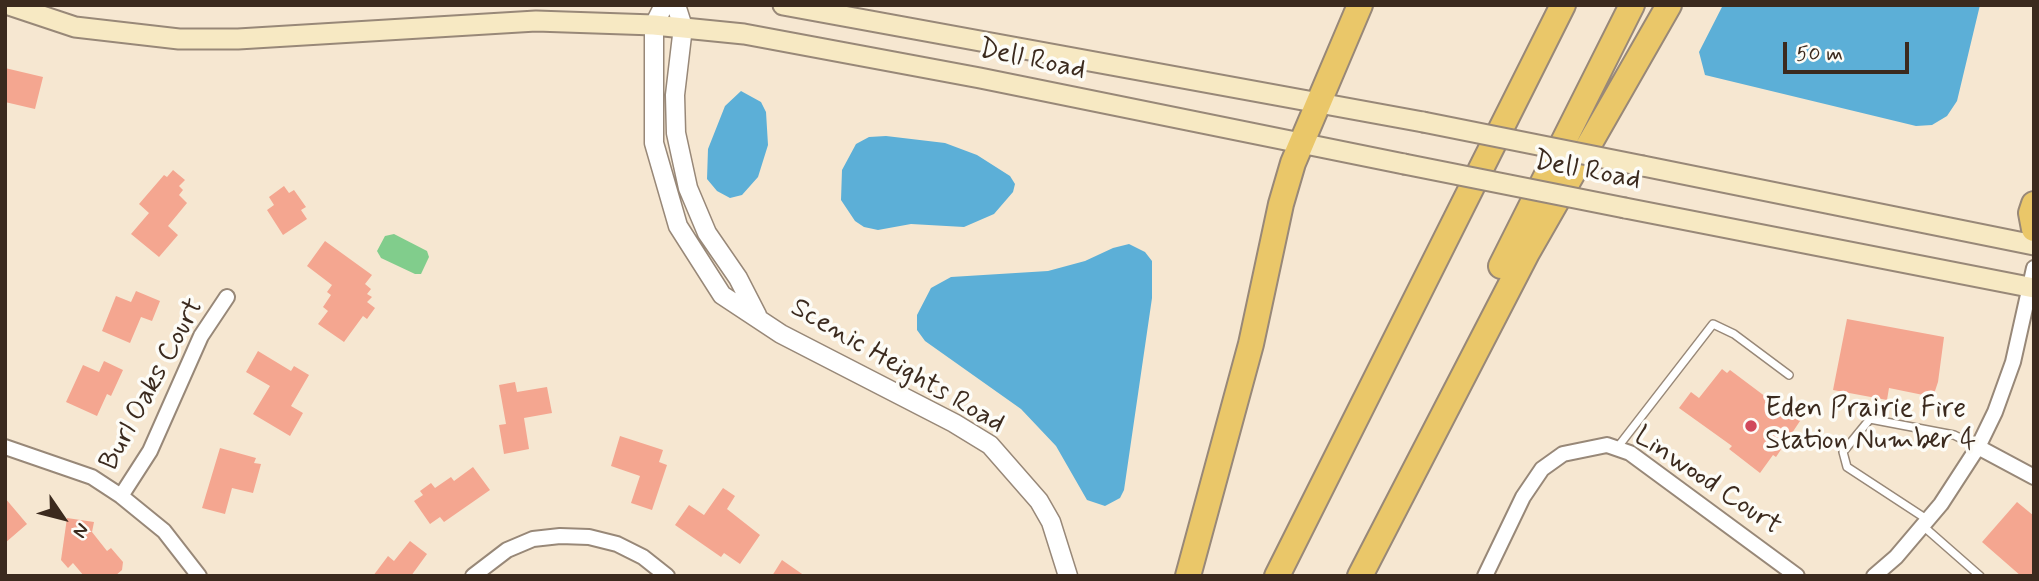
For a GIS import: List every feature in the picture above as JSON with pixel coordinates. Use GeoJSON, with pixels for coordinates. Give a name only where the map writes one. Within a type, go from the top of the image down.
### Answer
{"type":"FeatureCollection","features":[{"type":"Feature","properties":{"kind":"highway"},"geometry":{"type":"LineString","coordinates":[[1188,576],[1215,486],[1251,344],[1281,204],[1299,144],[1319,104],[1360,5]]}},
{"type":"Feature","properties":{"kind":"highway"},"geometry":{"type":"LineString","coordinates":[[1277,576],[1563,5]]}},
{"type":"Feature","properties":{"kind":"highway"},"geometry":{"type":"LineString","coordinates":[[1344,576],[1632,5]]}},
{"type":"Feature","properties":{"kind":"highway"},"geometry":{"type":"LineString","coordinates":[[1360,576],[1527,253],[1669,5]]}},
{"type":"Feature","properties":{"kind":"highway"},"geometry":{"type":"LineString","coordinates":[[2034,204],[2031,213],[2034,229]]}},
{"type":"Feature","properties":{"kind":"main road","name":"Dell Road"},"geometry":{"type":"LineString","coordinates":[[9,5],[75,27],[179,39],[238,39],[516,22],[653,25],[744,34],[980,78],[1625,208],[2033,281]]}},
{"type":"Feature","properties":{"kind":"main road","name":"Dell Road"},"geometry":{"type":"LineString","coordinates":[[783,5],[1423,122],[2034,245]]}},
{"type":"Feature","properties":{"kind":"street","name":"Scenic Heights Road"},"geometry":{"type":"LineString","coordinates":[[664,5],[653,25],[653,144],[670,208],[690,250],[722,295],[757,316],[780,334],[954,423],[990,445],[1040,501],[1051,522],[1068,576]]}},
{"type":"Feature","properties":{"kind":"street","name":"Scenic Heights Road"},"geometry":{"type":"LineString","coordinates":[[676,5],[683,27],[675,95],[676,133],[688,188],[707,233],[738,278],[757,316]]}},
{"type":"Feature","properties":{"kind":"street"},"geometry":{"type":"LineString","coordinates":[[1874,576],[1896,558],[1925,523],[1978,447],[1995,412],[2013,362],[2033,281]]}},
{"type":"Feature","properties":{"kind":"street","name":"Burl Oaks Court"},"geometry":{"type":"LineString","coordinates":[[121,496],[150,451],[201,337],[228,297]]}},
{"type":"Feature","properties":{"kind":"street","name":"Linwood Court"},"geometry":{"type":"LineString","coordinates":[[1485,576],[1523,497],[1542,469],[1563,454],[1586,447],[1607,445],[1630,453],[1797,576]]}},
{"type":"Feature","properties":{"kind":"street"},"geometry":{"type":"LineString","coordinates":[[5,447],[92,477],[121,496],[164,531],[199,576]]}},
{"type":"Feature","properties":{"kind":"street"},"geometry":{"type":"LineString","coordinates":[[1978,447],[2034,477]]}},
{"type":"Feature","properties":{"kind":"street"},"geometry":{"type":"LineString","coordinates":[[473,576],[507,550],[533,539],[560,536],[589,537],[617,544],[643,557],[667,576]]}},
{"type":"Feature","properties":{"kind":"lane"},"geometry":{"type":"LineString","coordinates":[[1617,449],[1713,324],[1734,334],[1789,375]]}},
{"type":"Feature","properties":{"kind":"lane"},"geometry":{"type":"LineString","coordinates":[[1978,447],[1954,435],[1870,419],[1843,452],[1847,467],[1925,523],[1980,576]]}},
{"type":"Feature","properties":{"kind":"green space"},"geometry":{"type":"Polygon","coordinates":[[[394,234],[427,251],[429,257],[421,274],[415,274],[381,258],[377,251],[385,236],[394,234]]]}},
{"type":"Feature","properties":{"kind":"water"},"geometry":{"type":"Polygon","coordinates":[[[1723,5],[1980,5],[1957,101],[1947,116],[1932,125],[1916,126],[1705,75],[1699,52],[1723,5]]]}},
{"type":"Feature","properties":{"kind":"water"},"geometry":{"type":"Polygon","coordinates":[[[741,91],[761,102],[766,112],[768,145],[758,177],[742,195],[730,198],[717,191],[707,179],[708,149],[725,106],[741,91]]]}},
{"type":"Feature","properties":{"kind":"water"},"geometry":{"type":"Polygon","coordinates":[[[886,136],[945,143],[977,155],[1010,176],[1015,184],[1013,192],[994,214],[964,227],[911,224],[878,230],[864,227],[855,221],[841,200],[842,170],[856,144],[869,137],[886,136]]]}},
{"type":"Feature","properties":{"kind":"water"},"geometry":{"type":"Polygon","coordinates":[[[1129,244],[1145,252],[1152,261],[1152,298],[1124,490],[1120,498],[1105,506],[1087,500],[1056,446],[1021,409],[925,341],[917,330],[917,315],[931,288],[951,277],[1048,271],[1085,261],[1129,244]]]}},
{"type":"Feature","properties":{"kind":"building"},"geometry":{"type":"Polygon","coordinates":[[[5,68],[43,77],[35,109],[5,102],[5,68]]]}},
{"type":"Feature","properties":{"kind":"building"},"geometry":{"type":"Polygon","coordinates":[[[173,170],[185,180],[179,186],[183,190],[179,195],[187,203],[168,226],[178,235],[159,257],[131,234],[149,213],[139,204],[164,175],[167,177],[173,170]]]}},
{"type":"Feature","properties":{"kind":"building"},"geometry":{"type":"Polygon","coordinates":[[[284,186],[289,193],[294,190],[306,207],[301,210],[307,219],[283,235],[267,210],[274,205],[269,197],[284,186]]]}},
{"type":"Feature","properties":{"kind":"building"},"geometry":{"type":"Polygon","coordinates":[[[325,241],[372,275],[365,284],[371,289],[367,294],[372,297],[367,302],[375,308],[367,319],[363,316],[344,342],[318,324],[328,311],[323,307],[331,295],[327,292],[332,285],[307,266],[325,241]]]}},
{"type":"Feature","properties":{"kind":"building"},"geometry":{"type":"Polygon","coordinates":[[[136,291],[160,301],[152,321],[141,317],[130,343],[102,331],[116,296],[131,302],[136,291]]]}},
{"type":"Feature","properties":{"kind":"building"},"geometry":{"type":"Polygon","coordinates":[[[1847,319],[1944,337],[1938,382],[1933,397],[1889,388],[1887,400],[1833,390],[1847,319]]]}},
{"type":"Feature","properties":{"kind":"building"},"geometry":{"type":"Polygon","coordinates":[[[258,351],[291,371],[294,366],[309,375],[291,406],[303,413],[290,436],[253,414],[270,386],[246,372],[258,351]]]}},
{"type":"Feature","properties":{"kind":"building"},"geometry":{"type":"Polygon","coordinates":[[[104,361],[123,370],[111,396],[107,394],[97,416],[66,402],[83,365],[99,372],[104,361]]]}},
{"type":"Feature","properties":{"kind":"building","name":"Eden Prairie Fire Station Number 4"},"geometry":{"type":"Polygon","coordinates":[[[1722,369],[1727,373],[1730,370],[1770,400],[1773,396],[1802,418],[1776,457],[1773,455],[1760,473],[1729,449],[1732,446],[1679,408],[1691,392],[1699,398],[1722,369]]]}},
{"type":"Feature","properties":{"kind":"building"},"geometry":{"type":"Polygon","coordinates":[[[515,382],[517,392],[547,387],[552,413],[524,418],[529,449],[504,454],[499,425],[506,424],[499,385],[515,382]]]}},
{"type":"Feature","properties":{"kind":"building"},"geometry":{"type":"Polygon","coordinates":[[[620,436],[663,450],[659,462],[667,465],[652,510],[631,503],[640,476],[611,466],[620,436]]]}},
{"type":"Feature","properties":{"kind":"building"},"geometry":{"type":"Polygon","coordinates":[[[220,448],[256,458],[254,463],[261,464],[253,493],[232,488],[225,514],[202,508],[220,448]]]}},
{"type":"Feature","properties":{"kind":"building"},"geometry":{"type":"Polygon","coordinates":[[[473,467],[490,490],[444,522],[440,517],[430,524],[414,501],[423,495],[420,491],[431,483],[435,488],[451,477],[454,481],[473,467]]]}},
{"type":"Feature","properties":{"kind":"building"},"geometry":{"type":"Polygon","coordinates":[[[723,488],[735,496],[727,509],[760,535],[740,564],[724,553],[721,557],[675,525],[689,505],[704,515],[723,488]]]}},
{"type":"Feature","properties":{"kind":"building"},"geometry":{"type":"Polygon","coordinates":[[[5,498],[27,524],[5,543],[5,498]]]}},
{"type":"Feature","properties":{"kind":"building"},"geometry":{"type":"Polygon","coordinates":[[[2017,502],[2034,516],[2034,576],[2021,576],[1982,542],[2017,502]]]}},
{"type":"Feature","properties":{"kind":"building"},"geometry":{"type":"Polygon","coordinates":[[[67,518],[94,522],[92,532],[107,551],[111,548],[123,562],[122,570],[115,576],[84,576],[73,563],[68,568],[61,560],[67,518]]]}},
{"type":"Feature","properties":{"kind":"building"},"geometry":{"type":"Polygon","coordinates":[[[410,541],[427,554],[411,576],[373,576],[388,556],[394,561],[410,541]]]}},
{"type":"Feature","properties":{"kind":"building"},"geometry":{"type":"Polygon","coordinates":[[[782,560],[805,576],[772,576],[782,560]]]}},
{"type":"Feature","properties":{"kind":"place","name":"Eden Prairie Fire Station Number 4"},"geometry":{"type":"Point","coordinates":[1751,426]}}]}
